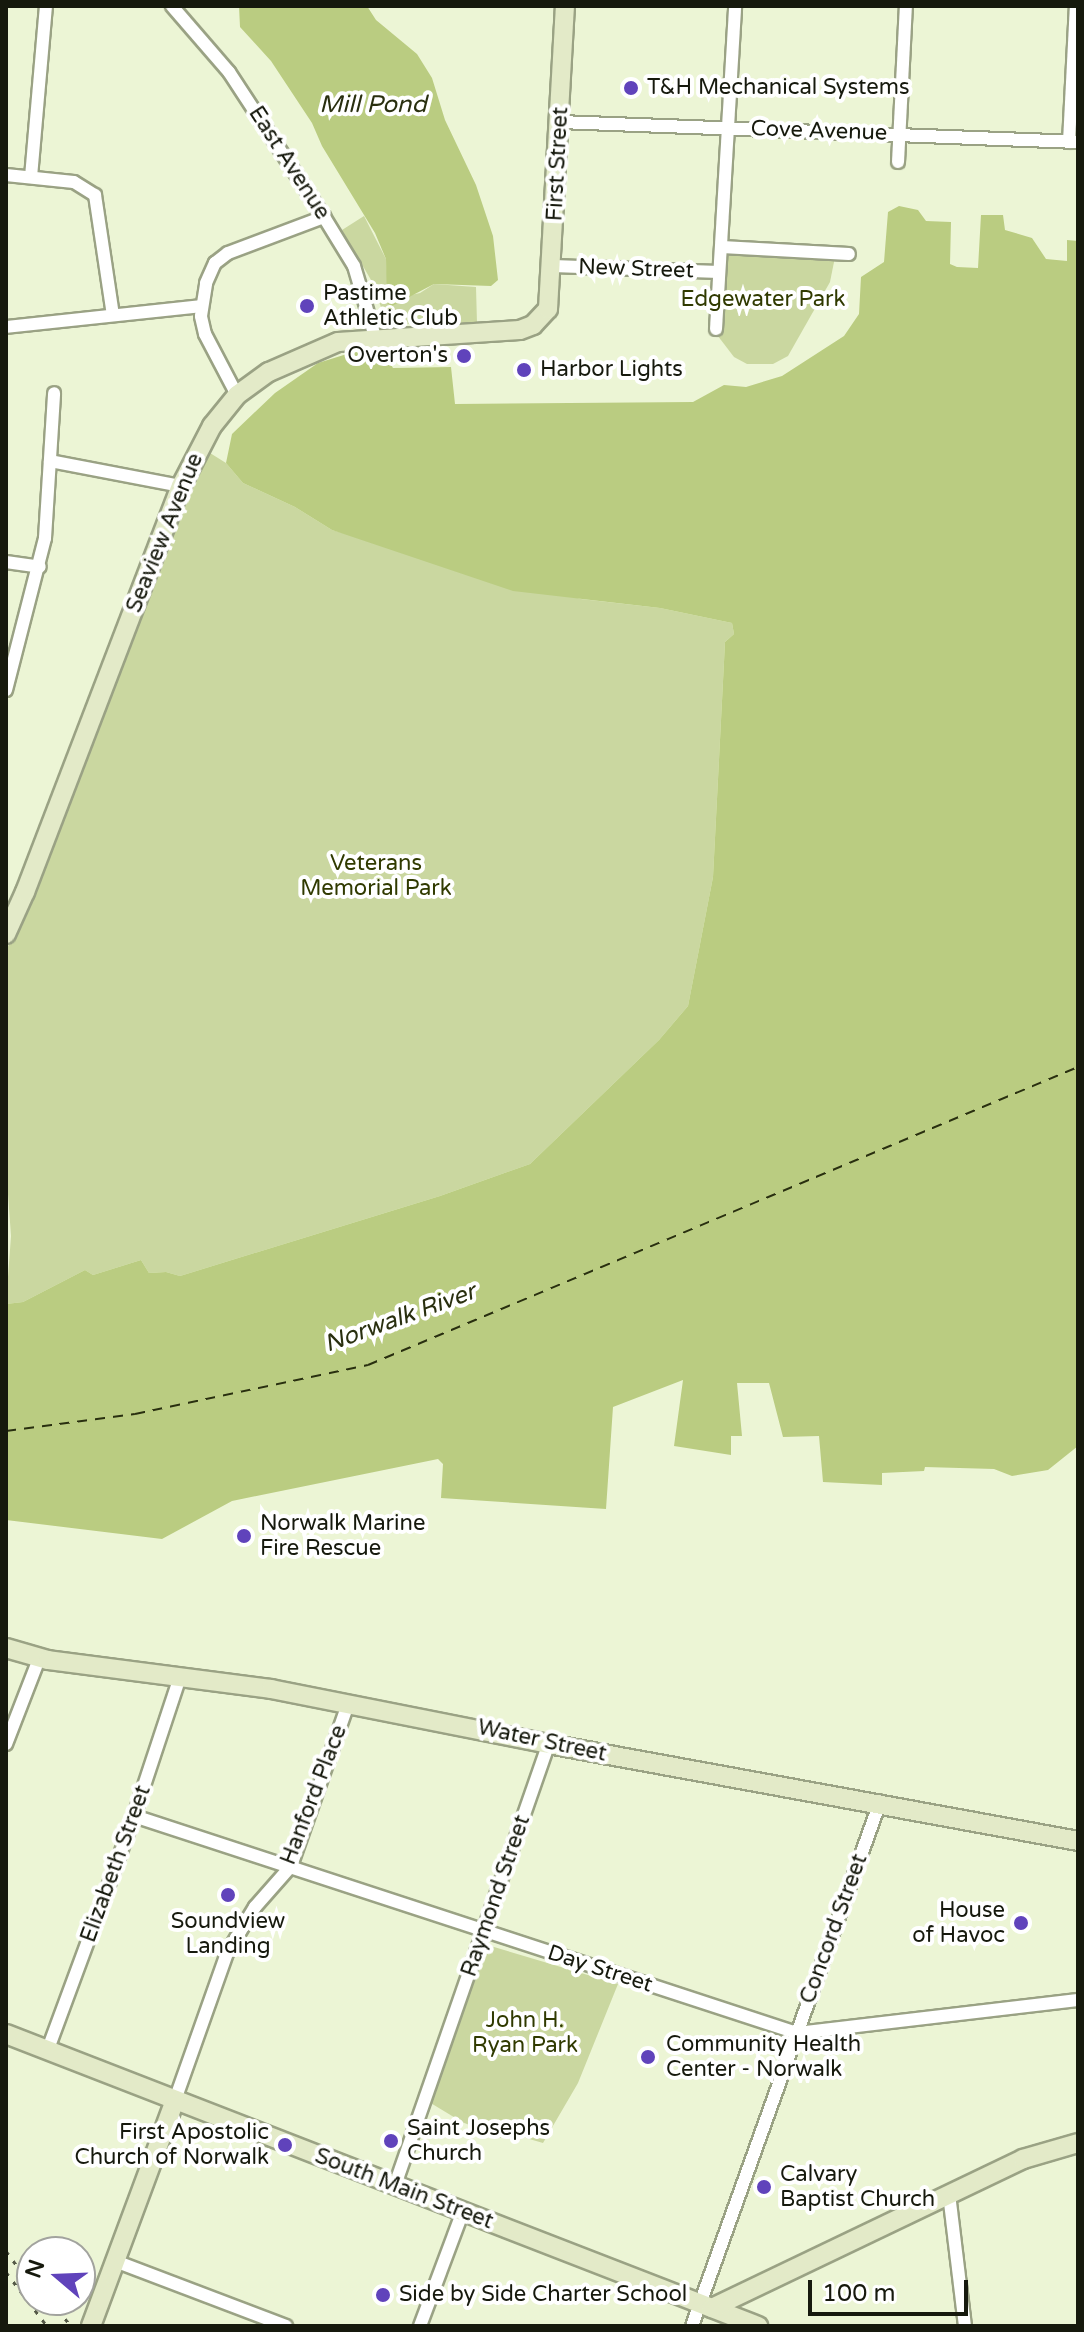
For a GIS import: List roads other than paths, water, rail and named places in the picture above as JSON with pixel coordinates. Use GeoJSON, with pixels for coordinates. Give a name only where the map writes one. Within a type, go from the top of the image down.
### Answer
{"type":"FeatureCollection","features":[{"type":"Feature","properties":{"kind":"main road","name":"First Street"},"geometry":{"type":"LineString","coordinates":[[542,319],[551,297],[565,6]]}},
{"type":"Feature","properties":{"kind":"main road","name":"Seaview Avenue"},"geometry":{"type":"LineString","coordinates":[[6,934],[181,486],[212,426],[237,395],[269,372],[305,353],[338,342],[375,337],[497,333],[520,330],[542,319]]}},
{"type":"Feature","properties":{"kind":"main road","name":"Water Street"},"geometry":{"type":"LineString","coordinates":[[6,1648],[39,1659],[180,1677],[348,1704],[1078,1841]]}},
{"type":"Feature","properties":{"kind":"main road","name":"South Main Street"},"geometry":{"type":"LineString","coordinates":[[6,2034],[758,2326]]}},
{"type":"Feature","properties":{"kind":"main road"},"geometry":{"type":"LineString","coordinates":[[93,2325],[175,2100]]}},
{"type":"Feature","properties":{"kind":"main road"},"geometry":{"type":"LineString","coordinates":[[706,2306],[1023,2159],[1078,2143]]}},
{"type":"Feature","properties":{"kind":"street"},"geometry":{"type":"LineString","coordinates":[[31,177],[46,6]]}},
{"type":"Feature","properties":{"kind":"street","name":"East Avenue"},"geometry":{"type":"LineString","coordinates":[[172,6],[229,72],[324,217],[354,266],[375,337]]}},
{"type":"Feature","properties":{"kind":"street"},"geometry":{"type":"LineString","coordinates":[[716,329],[735,6]]}},
{"type":"Feature","properties":{"kind":"street"},"geometry":{"type":"LineString","coordinates":[[898,162],[906,6]]}},
{"type":"Feature","properties":{"kind":"street"},"geometry":{"type":"LineString","coordinates":[[1074,142],[1076,6]]}},
{"type":"Feature","properties":{"kind":"street","name":"Cove Avenue"},"geometry":{"type":"LineString","coordinates":[[560,122],[1074,142]]}},
{"type":"Feature","properties":{"kind":"street"},"geometry":{"type":"LineString","coordinates":[[6,175],[74,182],[95,195],[113,315]]}},
{"type":"Feature","properties":{"kind":"street"},"geometry":{"type":"LineString","coordinates":[[237,395],[205,334],[201,306],[215,263],[228,253],[324,217]]}},
{"type":"Feature","properties":{"kind":"street"},"geometry":{"type":"LineString","coordinates":[[722,247],[849,254]]}},
{"type":"Feature","properties":{"kind":"street","name":"New Street"},"geometry":{"type":"LineString","coordinates":[[553,266],[719,272]]}},
{"type":"Feature","properties":{"kind":"street"},"geometry":{"type":"LineString","coordinates":[[6,327],[201,306]]}},
{"type":"Feature","properties":{"kind":"street"},"geometry":{"type":"LineString","coordinates":[[6,690],[40,567],[54,393]]}},
{"type":"Feature","properties":{"kind":"street"},"geometry":{"type":"LineString","coordinates":[[50,461],[181,486]]}},
{"type":"Feature","properties":{"kind":"street"},"geometry":{"type":"LineString","coordinates":[[6,562],[40,567]]}},
{"type":"Feature","properties":{"kind":"street"},"geometry":{"type":"LineString","coordinates":[[6,1744],[39,1659]]}},
{"type":"Feature","properties":{"kind":"street","name":"Elizabeth Street"},"geometry":{"type":"LineString","coordinates":[[48,2049],[134,1816],[180,1677]]}},
{"type":"Feature","properties":{"kind":"street","name":"Hanford Place"},"geometry":{"type":"LineString","coordinates":[[175,2100],[227,1953],[255,1907],[291,1866],[348,1704]]}},
{"type":"Feature","properties":{"kind":"street","name":"Raymond Street"},"geometry":{"type":"LineString","coordinates":[[395,2185],[549,1744]]}},
{"type":"Feature","properties":{"kind":"street","name":"Concord Street"},"geometry":{"type":"LineString","coordinates":[[692,2326],[706,2306],[797,2033],[880,1802]]}},
{"type":"Feature","properties":{"kind":"street","name":"Day Street"},"geometry":{"type":"LineString","coordinates":[[134,1816],[797,2033],[1078,2000]]}},
{"type":"Feature","properties":{"kind":"street"},"geometry":{"type":"LineString","coordinates":[[949,2194],[965,2326]]}},
{"type":"Feature","properties":{"kind":"street"},"geometry":{"type":"LineString","coordinates":[[420,2326],[463,2211]]}},
{"type":"Feature","properties":{"kind":"street"},"geometry":{"type":"LineString","coordinates":[[115,2261],[286,2326]]}},
{"type":"Feature","properties":{"kind":"water","name":"Mill Pond"},"geometry":{"type":"Polygon","coordinates":[[[239,6],[367,6],[376,20],[417,54],[432,78],[445,120],[476,185],[493,236],[498,280],[491,286],[434,284],[392,306],[387,303],[386,259],[375,233],[322,146],[312,123],[271,61],[240,27],[239,6]]]}},
{"type":"Feature","properties":{"kind":"water","name":"Norwalk River"},"geometry":{"type":"Polygon","coordinates":[[[899,206],[918,210],[926,221],[951,222],[950,264],[957,267],[978,268],[981,215],[1003,215],[1005,230],[1032,238],[1046,259],[1067,261],[1067,240],[1078,241],[1078,1446],[1048,1470],[1012,1476],[994,1469],[925,1467],[924,1471],[882,1473],[882,1485],[823,1482],[819,1436],[783,1437],[769,1383],[737,1383],[742,1436],[731,1436],[731,1455],[674,1446],[683,1380],[613,1407],[606,1509],[441,1498],[443,1464],[438,1459],[232,1501],[162,1539],[6,1520],[6,1304],[23,1302],[85,1270],[93,1275],[141,1260],[149,1273],[166,1272],[180,1276],[440,1196],[530,1164],[659,1040],[688,1006],[713,877],[725,642],[734,634],[732,623],[660,608],[513,591],[332,530],[295,507],[243,483],[226,463],[232,434],[275,393],[318,363],[363,349],[381,349],[393,368],[451,367],[455,404],[693,402],[724,385],[746,387],[782,376],[844,336],[859,314],[861,277],[884,262],[888,212],[899,206]]]}},
{"type":"Feature","properties":{"kind":"railway"},"geometry":{"type":"LineString","coordinates":[[6,2251],[16,2264]]}},
{"type":"Feature","properties":{"kind":"railway"},"geometry":{"type":"LineString","coordinates":[[6,2272],[47,2326]]}},
{"type":"Feature","properties":{"kind":"railway"},"geometry":{"type":"LineString","coordinates":[[63,2316],[71,2326]]}},
{"type":"Feature","properties":{"kind":"place","name":"T&H Mechanical Systems"},"geometry":{"type":"Point","coordinates":[631,88]}},
{"type":"Feature","properties":{"kind":"place","name":"Pastime Athletic Club"},"geometry":{"type":"Point","coordinates":[307,306]}},
{"type":"Feature","properties":{"kind":"place","name":"Overton's"},"geometry":{"type":"Point","coordinates":[464,356]}},
{"type":"Feature","properties":{"kind":"place","name":"Harbor Lights"},"geometry":{"type":"Point","coordinates":[524,370]}},
{"type":"Feature","properties":{"kind":"place","name":"Norwalk Marine Fire Rescue"},"geometry":{"type":"Point","coordinates":[244,1536]}},
{"type":"Feature","properties":{"kind":"place","name":"Soundview Landing"},"geometry":{"type":"Point","coordinates":[228,1895]}},
{"type":"Feature","properties":{"kind":"place","name":"House of Havoc"},"geometry":{"type":"Point","coordinates":[1021,1923]}},
{"type":"Feature","properties":{"kind":"place","name":"Community Health Center - Norwalk"},"geometry":{"type":"Point","coordinates":[648,2057]}},
{"type":"Feature","properties":{"kind":"place","name":"Saint Josephs Church"},"geometry":{"type":"Point","coordinates":[391,2141]}},
{"type":"Feature","properties":{"kind":"place","name":"First Apostolic Church of Norwalk"},"geometry":{"type":"Point","coordinates":[285,2145]}},
{"type":"Feature","properties":{"kind":"place","name":"Calvary Baptist Church"},"geometry":{"type":"Point","coordinates":[764,2187]}},
{"type":"Feature","properties":{"kind":"place","name":"Side by Side Charter School"},"geometry":{"type":"Point","coordinates":[383,2295]}},
{"type":"Feature","properties":{"kind":"park label","name":"Edgewater Park"},"geometry":{"type":"Point","coordinates":[763,300]}},
{"type":"Feature","properties":{"kind":"park label","name":"Veterans Memorial Park"},"geometry":{"type":"Point","coordinates":[376,876]}},
{"type":"Feature","properties":{"kind":"park label","name":"John H. Ryan Park"},"geometry":{"type":"Point","coordinates":[525,2032]}}]}
